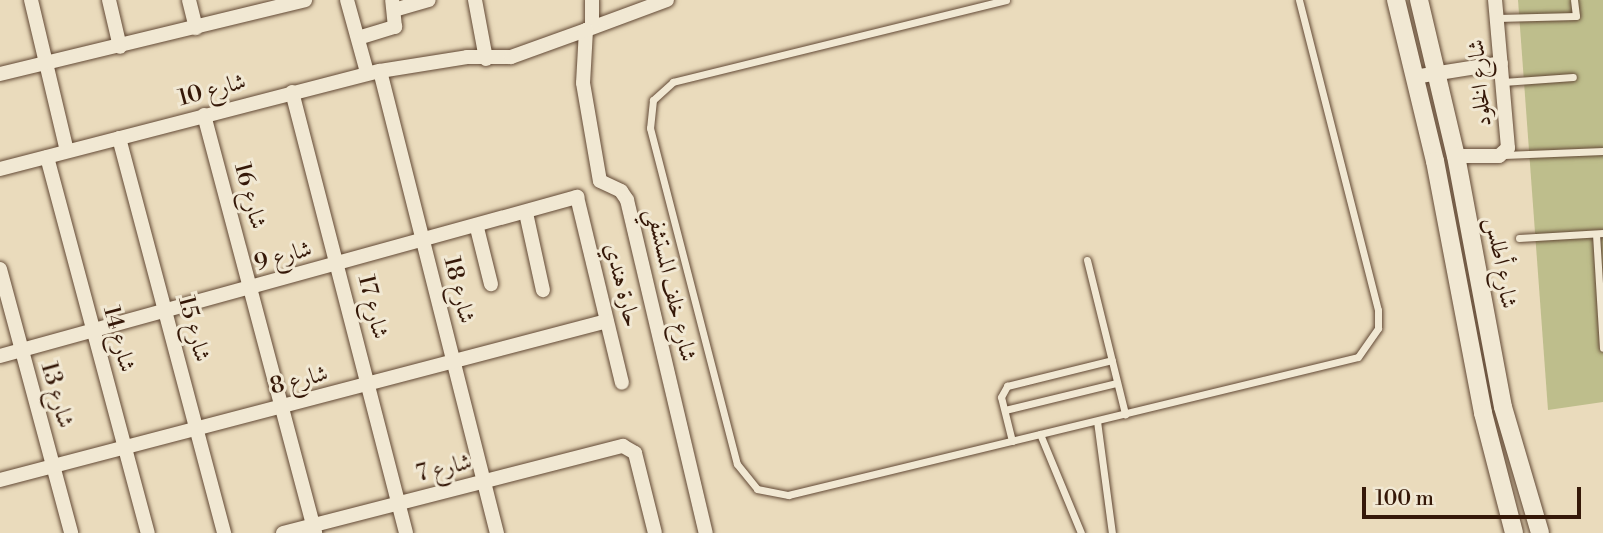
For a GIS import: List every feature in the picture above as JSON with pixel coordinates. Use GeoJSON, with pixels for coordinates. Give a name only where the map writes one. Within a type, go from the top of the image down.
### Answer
{"type":"FeatureCollection","features":[{"type":"Feature","properties":{"kind":"street"},"geometry":{"type":"LineString","coordinates":[[31,0],[67,151]]}},
{"type":"Feature","properties":{"kind":"street"},"geometry":{"type":"LineString","coordinates":[[109,0],[120,47]]}},
{"type":"Feature","properties":{"kind":"street"},"geometry":{"type":"LineString","coordinates":[[189,0],[196,28]]}},
{"type":"Feature","properties":{"kind":"street"},"geometry":{"type":"LineString","coordinates":[[0,74],[196,28],[268,5],[305,0]]}},
{"type":"Feature","properties":{"kind":"street","name":"شارع 18"},"geometry":{"type":"LineString","coordinates":[[347,0],[358,38],[374,71],[424,242],[497,533]]}},
{"type":"Feature","properties":{"kind":"street"},"geometry":{"type":"LineString","coordinates":[[358,38],[392,30],[393,5],[429,0]]}},
{"type":"Feature","properties":{"kind":"street"},"geometry":{"type":"LineString","coordinates":[[475,0],[486,59]]}},
{"type":"Feature","properties":{"kind":"street","name":"شارع خلف المستشفي"},"geometry":{"type":"LineString","coordinates":[[592,0],[583,83],[599,178],[627,200],[706,533]]}},
{"type":"Feature","properties":{"kind":"street"},"geometry":{"type":"LineString","coordinates":[[589,27],[667,0]]}},
{"type":"Feature","properties":{"kind":"street","name":"شارع أطلس"},"geometry":{"type":"LineString","coordinates":[[1396,0],[1483,413],[1514,533]]}},
{"type":"Feature","properties":{"kind":"street","name":"شارع أطلس"},"geometry":{"type":"LineString","coordinates":[[1419,0],[1456,156],[1503,407],[1540,533]]}},
{"type":"Feature","properties":{"kind":"street","name":"شارع الخلود"},"geometry":{"type":"LineString","coordinates":[[1456,156],[1503,155],[1508,144],[1495,0]]}},
{"type":"Feature","properties":{"kind":"street","name":"شارع 10"},"geometry":{"type":"LineString","coordinates":[[0,169],[374,71],[486,59],[535,50],[589,27]]}},
{"type":"Feature","properties":{"kind":"street"},"geometry":{"type":"LineString","coordinates":[[1414,77],[1501,63]]}},
{"type":"Feature","properties":{"kind":"street","name":"شارع 17"},"geometry":{"type":"LineString","coordinates":[[292,92],[339,265],[406,533]]}},
{"type":"Feature","properties":{"kind":"street","name":"شارع 16"},"geometry":{"type":"LineString","coordinates":[[204,115],[284,407],[314,529]]}},
{"type":"Feature","properties":{"kind":"street","name":"شارع 15"},"geometry":{"type":"LineString","coordinates":[[119,138],[198,429],[223,533]]}},
{"type":"Feature","properties":{"kind":"street","name":"شارع 14"},"geometry":{"type":"LineString","coordinates":[[47,157],[148,533]]}},
{"type":"Feature","properties":{"kind":"street","name":"شارع 9"},"geometry":{"type":"LineString","coordinates":[[0,356],[477,228],[577,197]]}},
{"type":"Feature","properties":{"kind":"street","name":"حارة هندي"},"geometry":{"type":"LineString","coordinates":[[577,197],[622,383]]}},
{"type":"Feature","properties":{"kind":"street"},"geometry":{"type":"LineString","coordinates":[[526,213],[543,290]]}},
{"type":"Feature","properties":{"kind":"street"},"geometry":{"type":"LineString","coordinates":[[477,228],[491,284]]}},
{"type":"Feature","properties":{"kind":"street","name":"شارع 13"},"geometry":{"type":"LineString","coordinates":[[0,269],[71,533]]}},
{"type":"Feature","properties":{"kind":"street","name":"شارع 8"},"geometry":{"type":"LineString","coordinates":[[0,480],[607,321]]}},
{"type":"Feature","properties":{"kind":"street","name":"شارع 7"},"geometry":{"type":"LineString","coordinates":[[283,533],[314,529],[399,503],[616,447],[635,453],[655,533]]}},
{"type":"Feature","properties":{"kind":"lane"},"geometry":{"type":"LineString","coordinates":[[1006,0],[673,82],[657,95],[649,114],[737,464],[757,489],[788,495],[1358,356],[1378,328],[1299,0]]}},
{"type":"Feature","properties":{"kind":"lane"},"geometry":{"type":"LineString","coordinates":[[1497,18],[1576,16],[1574,0]]}},
{"type":"Feature","properties":{"kind":"lane"},"geometry":{"type":"LineString","coordinates":[[1503,82],[1573,77]]}},
{"type":"Feature","properties":{"kind":"lane"},"geometry":{"type":"LineString","coordinates":[[1503,155],[1603,151]]}},
{"type":"Feature","properties":{"kind":"lane"},"geometry":{"type":"LineString","coordinates":[[1519,238],[1600,234],[1603,348]]}},
{"type":"Feature","properties":{"kind":"lane"},"geometry":{"type":"LineString","coordinates":[[1087,260],[1125,414]]}},
{"type":"Feature","properties":{"kind":"lane"},"geometry":{"type":"LineString","coordinates":[[1012,441],[1001,397],[1007,386],[1112,360]]}},
{"type":"Feature","properties":{"kind":"lane"},"geometry":{"type":"LineString","coordinates":[[1004,411],[1117,383]]}},
{"type":"Feature","properties":{"kind":"lane"},"geometry":{"type":"LineString","coordinates":[[1097,421],[1112,533]]}},
{"type":"Feature","properties":{"kind":"lane"},"geometry":{"type":"LineString","coordinates":[[1040,434],[1081,533]]}},
{"type":"Feature","properties":{"kind":"green space"},"geometry":{"type":"Polygon","coordinates":[[[1518,0],[1603,0],[1603,402],[1548,410],[1518,0]]]}}]}
